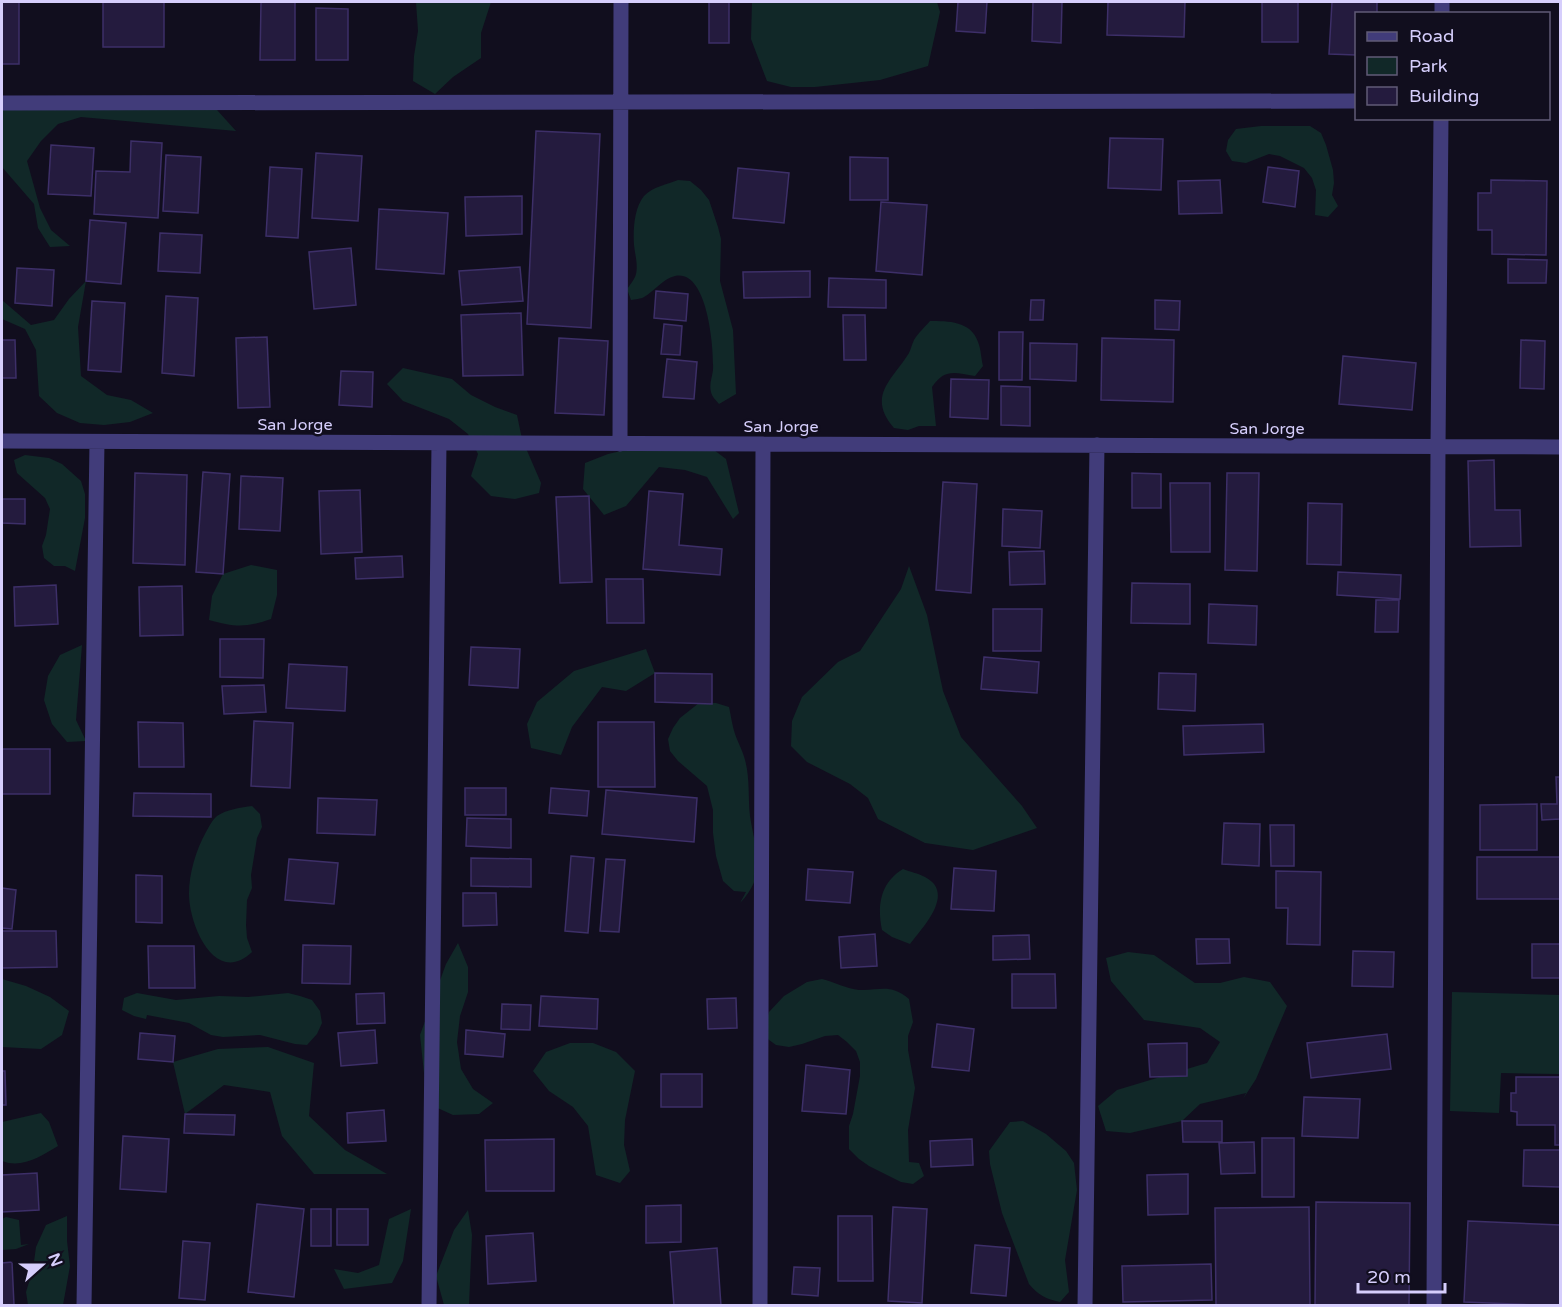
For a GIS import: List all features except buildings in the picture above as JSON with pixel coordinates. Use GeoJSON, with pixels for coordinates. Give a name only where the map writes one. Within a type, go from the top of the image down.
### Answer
{"type":"FeatureCollection","features":[{"type":"Feature","properties":{"kind":"street"},"geometry":{"type":"LineString","coordinates":[[620,444],[621,2]]}},
{"type":"Feature","properties":{"kind":"street"},"geometry":{"type":"LineString","coordinates":[[2,103],[1355,101]]}},
{"type":"Feature","properties":{"kind":"street"},"geometry":{"type":"LineString","coordinates":[[1434,1305],[1437,447],[1441,120]]}},
{"type":"Feature","properties":{"kind":"street","name":"San Jorge"},"geometry":{"type":"LineString","coordinates":[[2,441],[1560,447]]}},
{"type":"Feature","properties":{"kind":"street"},"geometry":{"type":"LineString","coordinates":[[84,1305],[97,442]]}},
{"type":"Feature","properties":{"kind":"street"},"geometry":{"type":"LineString","coordinates":[[429,1305],[439,443]]}},
{"type":"Feature","properties":{"kind":"street"},"geometry":{"type":"LineString","coordinates":[[760,1305],[763,444]]}},
{"type":"Feature","properties":{"kind":"street"},"geometry":{"type":"LineString","coordinates":[[1085,1305],[1097,445]]}},
{"type":"Feature","properties":{"kind":"green space"},"geometry":{"type":"Polygon","coordinates":[[[416,2],[491,2],[481,33],[481,58],[453,77],[435,94],[413,81],[418,31],[416,2]]]}},
{"type":"Feature","properties":{"kind":"green space"},"geometry":{"type":"Polygon","coordinates":[[[752,2],[937,2],[940,12],[928,66],[880,80],[815,87],[791,87],[767,81],[751,39],[752,2]]]}},
{"type":"Feature","properties":{"kind":"green space"},"geometry":{"type":"Polygon","coordinates":[[[2,108],[217,110],[236,131],[81,117],[58,124],[41,141],[27,161],[40,208],[51,230],[70,246],[50,247],[38,228],[34,204],[2,167],[2,108]]]}},
{"type":"Feature","properties":{"kind":"green space"},"geometry":{"type":"Polygon","coordinates":[[[1261,126],[1310,126],[1321,133],[1333,170],[1332,195],[1338,206],[1328,217],[1315,215],[1316,190],[1312,178],[1304,168],[1280,156],[1269,154],[1246,163],[1232,161],[1226,151],[1228,140],[1236,129],[1261,126]]]}},
{"type":"Feature","properties":{"kind":"green space"},"geometry":{"type":"Polygon","coordinates":[[[678,180],[690,181],[709,200],[721,239],[720,281],[733,330],[736,394],[719,404],[710,389],[713,360],[707,312],[695,285],[686,277],[675,276],[644,297],[631,300],[627,289],[636,273],[634,226],[641,201],[651,190],[678,180]]]}},
{"type":"Feature","properties":{"kind":"green space"},"geometry":{"type":"Polygon","coordinates":[[[86,281],[78,327],[81,376],[107,395],[131,400],[153,413],[130,422],[104,425],[80,423],[57,413],[39,396],[36,350],[25,329],[2,319],[2,300],[31,325],[54,320],[86,281]]]}},
{"type":"Feature","properties":{"kind":"green space"},"geometry":{"type":"Polygon","coordinates":[[[930,321],[958,324],[970,330],[979,345],[983,366],[975,376],[946,374],[932,387],[936,426],[919,426],[908,430],[894,428],[882,406],[885,388],[909,353],[916,337],[930,321]]]}},
{"type":"Feature","properties":{"kind":"green space"},"geometry":{"type":"Polygon","coordinates":[[[403,368],[452,379],[471,395],[517,415],[522,439],[541,483],[539,493],[515,499],[491,496],[471,476],[478,454],[468,434],[449,419],[403,401],[387,384],[403,368]]]}},
{"type":"Feature","properties":{"kind":"green space"},"geometry":{"type":"Polygon","coordinates":[[[656,443],[706,444],[726,459],[739,513],[733,519],[707,477],[685,470],[659,467],[626,506],[604,515],[583,489],[585,463],[608,454],[656,443]]]}},
{"type":"Feature","properties":{"kind":"green space"},"geometry":{"type":"Polygon","coordinates":[[[25,455],[49,458],[62,464],[81,481],[85,494],[85,518],[75,571],[65,566],[54,566],[44,558],[42,546],[50,509],[45,498],[17,473],[14,460],[25,455]]]}},
{"type":"Feature","properties":{"kind":"green space"},"geometry":{"type":"Polygon","coordinates":[[[251,565],[277,570],[277,595],[271,619],[240,626],[209,620],[212,596],[223,574],[251,565]]]}},
{"type":"Feature","properties":{"kind":"green space"},"geometry":{"type":"Polygon","coordinates":[[[909,566],[927,615],[943,691],[961,737],[1022,806],[1037,828],[973,850],[925,843],[878,819],[868,798],[850,784],[807,762],[791,746],[792,721],[802,697],[838,662],[860,651],[901,589],[909,566]]]}},
{"type":"Feature","properties":{"kind":"green space"},"geometry":{"type":"Polygon","coordinates":[[[82,645],[76,720],[86,741],[67,742],[52,724],[44,700],[48,676],[60,655],[82,645]]]}},
{"type":"Feature","properties":{"kind":"green space"},"geometry":{"type":"Polygon","coordinates":[[[646,649],[655,673],[626,691],[602,687],[572,727],[561,755],[531,748],[527,724],[537,702],[574,671],[646,649]]]}},
{"type":"Feature","properties":{"kind":"green space"},"geometry":{"type":"Polygon","coordinates":[[[699,703],[716,703],[729,707],[734,731],[747,767],[757,872],[749,892],[740,903],[746,892],[734,891],[723,881],[716,856],[713,810],[707,786],[670,751],[668,739],[673,728],[680,718],[699,703]]]}},
{"type":"Feature","properties":{"kind":"green space"},"geometry":{"type":"Polygon","coordinates":[[[252,806],[260,814],[262,827],[257,838],[251,875],[252,888],[247,900],[247,938],[252,952],[239,961],[227,962],[216,957],[199,935],[190,907],[190,878],[199,846],[214,819],[224,812],[252,806]]]}},
{"type":"Feature","properties":{"kind":"green space"},"geometry":{"type":"Polygon","coordinates":[[[903,869],[925,877],[934,884],[938,892],[937,901],[929,920],[910,944],[882,930],[880,912],[885,888],[889,881],[903,869]]]}},
{"type":"Feature","properties":{"kind":"green space"},"geometry":{"type":"Polygon","coordinates":[[[458,943],[468,967],[468,992],[460,1016],[457,1042],[461,1069],[473,1089],[493,1103],[479,1114],[453,1115],[431,1105],[425,1083],[420,1035],[446,964],[458,943]]]}},
{"type":"Feature","properties":{"kind":"green space"},"geometry":{"type":"Polygon","coordinates":[[[1128,952],[1154,955],[1195,983],[1220,983],[1244,977],[1270,982],[1287,1006],[1256,1079],[1243,1099],[1246,1093],[1200,1104],[1182,1121],[1130,1133],[1106,1131],[1098,1106],[1117,1090],[1207,1063],[1220,1042],[1200,1028],[1144,1020],[1111,981],[1106,958],[1128,952]]]}},
{"type":"Feature","properties":{"kind":"green space"},"geometry":{"type":"Polygon","coordinates":[[[2,979],[26,986],[50,997],[69,1011],[62,1035],[41,1049],[2,1047],[2,979]]]}},
{"type":"Feature","properties":{"kind":"green space"},"geometry":{"type":"Polygon","coordinates":[[[822,979],[854,989],[890,989],[909,999],[913,1022],[908,1036],[908,1050],[915,1088],[908,1130],[909,1162],[919,1163],[924,1176],[913,1184],[901,1182],[869,1166],[849,1149],[849,1126],[860,1076],[860,1062],[856,1051],[847,1042],[838,1035],[825,1036],[789,1047],[776,1045],[765,1037],[765,1025],[769,1012],[784,996],[807,982],[822,979]]]}},
{"type":"Feature","properties":{"kind":"green space"},"geometry":{"type":"Polygon","coordinates":[[[1452,992],[1560,995],[1560,1074],[1501,1073],[1499,1113],[1450,1111],[1452,992]]]}},
{"type":"Feature","properties":{"kind":"green space"},"geometry":{"type":"Polygon","coordinates":[[[137,993],[176,1000],[288,993],[312,1000],[320,1011],[322,1023],[317,1034],[307,1045],[260,1035],[223,1037],[211,1035],[189,1023],[147,1015],[146,1019],[122,1010],[124,998],[137,993]]]}},
{"type":"Feature","properties":{"kind":"green space"},"geometry":{"type":"Polygon","coordinates":[[[570,1043],[593,1043],[616,1052],[635,1071],[625,1120],[624,1145],[630,1171],[620,1183],[596,1175],[588,1126],[573,1107],[549,1091],[533,1071],[546,1052],[570,1043]]]}},
{"type":"Feature","properties":{"kind":"green space"},"geometry":{"type":"Polygon","coordinates":[[[268,1047],[314,1063],[309,1116],[345,1150],[387,1174],[314,1174],[282,1136],[270,1092],[224,1085],[185,1114],[173,1062],[218,1049],[268,1047]]]}},
{"type":"Feature","properties":{"kind":"green space"},"geometry":{"type":"Polygon","coordinates":[[[41,1113],[49,1122],[58,1146],[24,1162],[2,1161],[2,1122],[41,1113]]]}},
{"type":"Feature","properties":{"kind":"green space"},"geometry":{"type":"Polygon","coordinates":[[[1023,1121],[1046,1134],[1066,1151],[1074,1163],[1077,1190],[1065,1260],[1069,1292],[1060,1302],[1043,1296],[1029,1284],[1002,1213],[990,1164],[989,1151],[1010,1122],[1023,1121]]]}},
{"type":"Feature","properties":{"kind":"green space"},"geometry":{"type":"Polygon","coordinates":[[[411,1209],[403,1261],[392,1283],[344,1289],[334,1269],[358,1273],[379,1265],[389,1219],[411,1209]]]}},
{"type":"Feature","properties":{"kind":"green space"},"geometry":{"type":"Polygon","coordinates":[[[468,1210],[472,1235],[469,1305],[444,1305],[436,1276],[454,1230],[468,1210]]]}},
{"type":"Feature","properties":{"kind":"green space"},"geometry":{"type":"Polygon","coordinates":[[[67,1216],[70,1266],[63,1305],[28,1305],[26,1292],[33,1269],[36,1247],[46,1225],[67,1216]]]}},
{"type":"Feature","properties":{"kind":"green space"},"geometry":{"type":"Polygon","coordinates":[[[6,1217],[19,1220],[21,1245],[29,1244],[16,1249],[2,1250],[2,1219],[6,1217]]]}}]}
